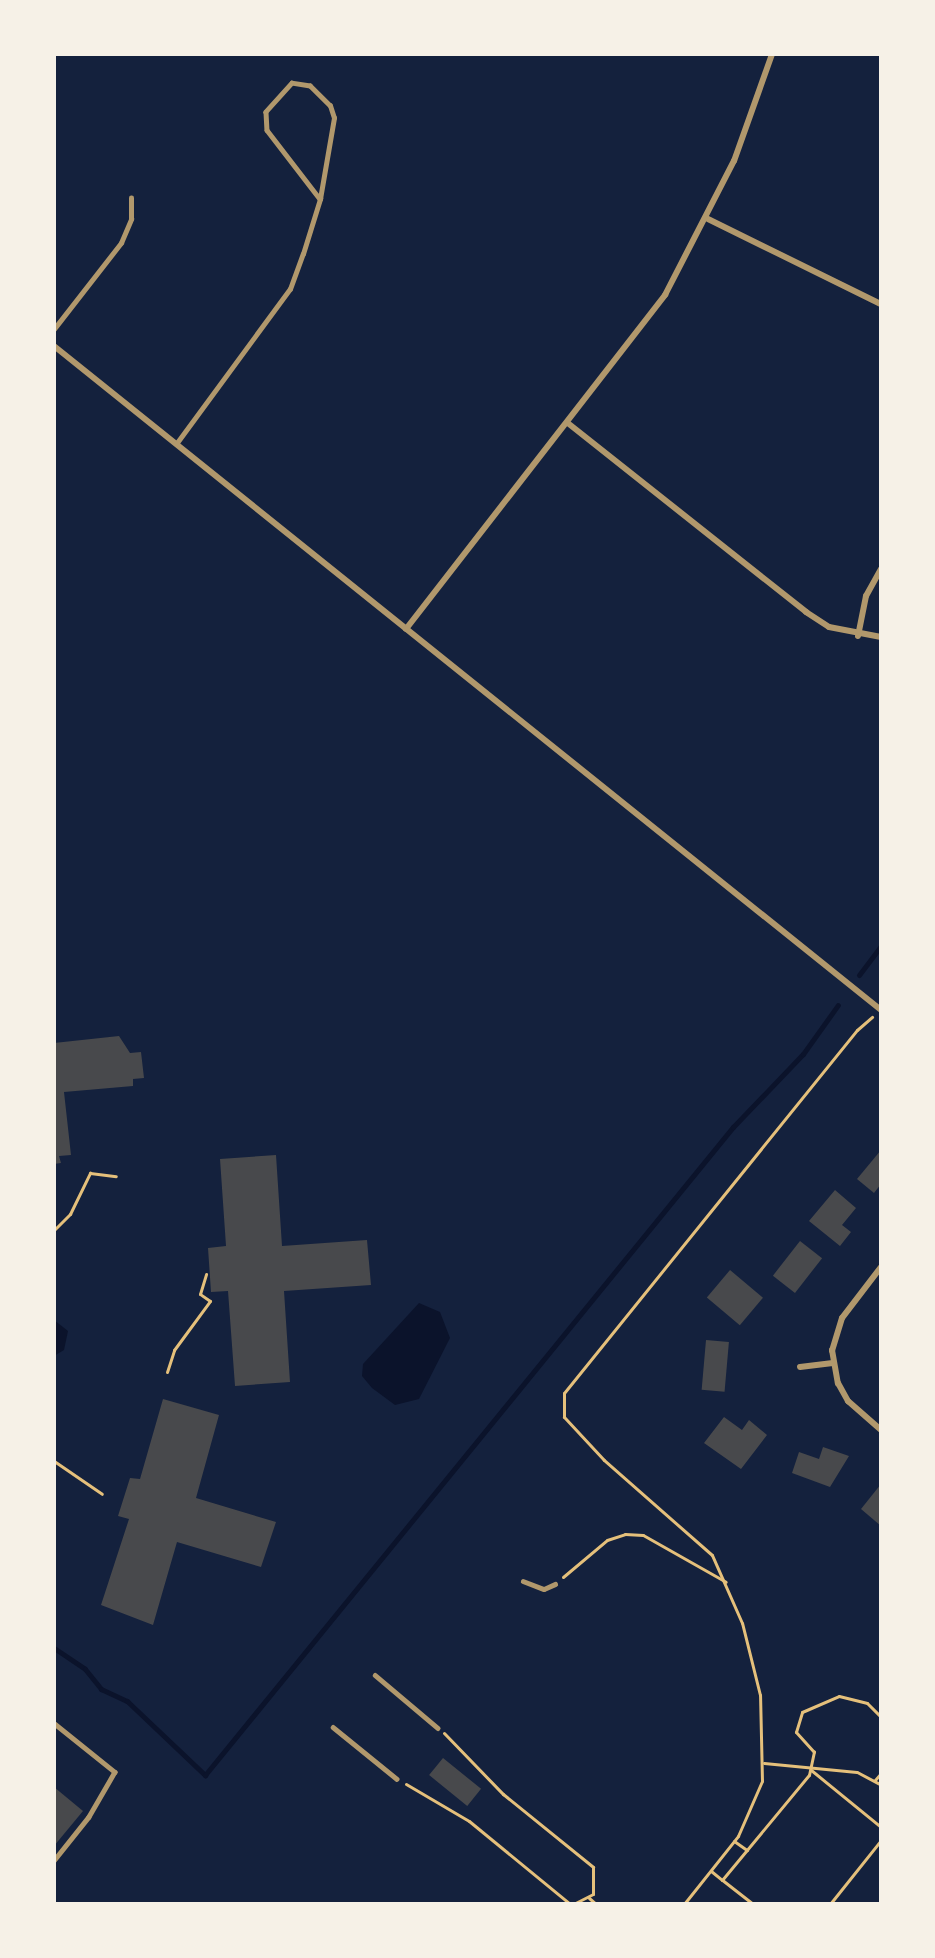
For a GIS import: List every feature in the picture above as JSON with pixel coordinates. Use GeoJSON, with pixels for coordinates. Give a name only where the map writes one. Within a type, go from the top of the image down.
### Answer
{"type":"FeatureCollection","features":[{"type":"Feature","properties":{"kind":"street"},"geometry":{"type":"LineString","coordinates":[[406,629],[569,424],[665,295],[708,219],[772,55],[764,54]]}},
{"type":"Feature","properties":{"kind":"street"},"geometry":{"type":"LineString","coordinates":[[708,219],[881,304]]}},
{"type":"Feature","properties":{"kind":"street"},"geometry":{"type":"LineString","coordinates":[[54,345],[881,1010]]}},
{"type":"Feature","properties":{"kind":"street"},"geometry":{"type":"LineString","coordinates":[[569,424],[806,612],[858,636],[881,637]]}},
{"type":"Feature","properties":{"kind":"street"},"geometry":{"type":"LineString","coordinates":[[858,636],[866,596],[881,569]]}},
{"type":"Feature","properties":{"kind":"street"},"geometry":{"type":"LineString","coordinates":[[881,1267],[842,1318],[833,1363],[848,1401],[881,1430]]}},
{"type":"Feature","properties":{"kind":"street"},"geometry":{"type":"LineString","coordinates":[[800,1367],[833,1363]]}},
{"type":"Feature","properties":{"kind":"lane"},"geometry":{"type":"LineString","coordinates":[[176,444],[290,289],[320,199],[334,118],[330,106],[310,86],[292,83],[266,112],[267,130],[320,199]]}},
{"type":"Feature","properties":{"kind":"lane"},"geometry":{"type":"LineString","coordinates":[[54,329],[121,243],[131,219],[131,198]]}},
{"type":"Feature","properties":{"kind":"lane"},"geometry":{"type":"LineString","coordinates":[[523,1581],[543,1589],[555,1584]]}},
{"type":"Feature","properties":{"kind":"lane"},"geometry":{"type":"LineString","coordinates":[[375,1676],[438,1728]]}},
{"type":"Feature","properties":{"kind":"lane"},"geometry":{"type":"LineString","coordinates":[[54,1723],[115,1772],[89,1817],[54,1861]]}},
{"type":"Feature","properties":{"kind":"lane"},"geometry":{"type":"LineString","coordinates":[[333,1727],[397,1779]]}},
{"type":"Feature","properties":{"kind":"path"},"geometry":{"type":"LineString","coordinates":[[684,1904],[734,1841],[762,1781],[759,1695],[726,1582],[712,1555],[604,1460],[564,1417],[564,1393],[857,1030],[881,1010]]}},
{"type":"Feature","properties":{"kind":"path"},"geometry":{"type":"LineString","coordinates":[[54,1230],[70,1214],[90,1173],[116,1176]]}},
{"type":"Feature","properties":{"kind":"path"},"geometry":{"type":"LineString","coordinates":[[167,1372],[174,1350],[210,1301],[200,1294],[206,1274]]}},
{"type":"Feature","properties":{"kind":"path"},"geometry":{"type":"LineString","coordinates":[[54,1461],[102,1494]]}},
{"type":"Feature","properties":{"kind":"path"},"geometry":{"type":"LineString","coordinates":[[555,1584],[607,1540],[625,1534],[643,1535],[726,1582]]}},
{"type":"Feature","properties":{"kind":"path"},"geometry":{"type":"LineString","coordinates":[[722,1880],[811,1770],[814,1752],[796,1732],[796,1723],[810,1705],[855,1698],[881,1717]]}},
{"type":"Feature","properties":{"kind":"path"},"geometry":{"type":"LineString","coordinates":[[438,1728],[490,1781],[593,1867],[596,1880],[589,1898]]}},
{"type":"Feature","properties":{"kind":"path"},"geometry":{"type":"LineString","coordinates":[[763,1763],[813,1764],[875,1780],[881,1785]]}},
{"type":"Feature","properties":{"kind":"path"},"geometry":{"type":"LineString","coordinates":[[811,1770],[881,1827]]}},
{"type":"Feature","properties":{"kind":"path"},"geometry":{"type":"LineString","coordinates":[[875,1780],[881,1773]]}},
{"type":"Feature","properties":{"kind":"path"},"geometry":{"type":"LineString","coordinates":[[397,1779],[469,1821],[571,1904],[589,1898]]}},
{"type":"Feature","properties":{"kind":"path"},"geometry":{"type":"LineString","coordinates":[[830,1904],[881,1840]]}},
{"type":"Feature","properties":{"kind":"path"},"geometry":{"type":"LineString","coordinates":[[734,1841],[747,1850]]}},
{"type":"Feature","properties":{"kind":"path"},"geometry":{"type":"LineString","coordinates":[[711,1871],[753,1904]]}},
{"type":"Feature","properties":{"kind":"path"},"geometry":{"type":"LineString","coordinates":[[589,1898],[596,1904]]}},
{"type":"Feature","properties":{"kind":"water"},"geometry":{"type":"Polygon","coordinates":[[[419,1303],[440,1312],[450,1338],[419,1399],[395,1405],[372,1388],[362,1376],[363,1364],[419,1303]]]}},
{"type":"Feature","properties":{"kind":"water"},"geometry":{"type":"Polygon","coordinates":[[[54,1320],[68,1331],[64,1350],[54,1356],[54,1320]]]}},
{"type":"Feature","properties":{"kind":"building"},"geometry":{"type":"Polygon","coordinates":[[[119,1036],[130,1053],[141,1052],[144,1078],[133,1079],[133,1086],[64,1092],[71,1155],[59,1156],[61,1163],[54,1164],[54,1043],[119,1036]]]}},
{"type":"Feature","properties":{"kind":"building"},"geometry":{"type":"Polygon","coordinates":[[[881,1150],[881,1184],[874,1193],[857,1179],[881,1150]]]}},
{"type":"Feature","properties":{"kind":"building"},"geometry":{"type":"Polygon","coordinates":[[[276,1155],[282,1246],[367,1240],[371,1285],[284,1291],[290,1382],[235,1386],[228,1291],[211,1292],[208,1248],[226,1246],[220,1159],[276,1155]]]}},
{"type":"Feature","properties":{"kind":"building"},"geometry":{"type":"Polygon","coordinates":[[[835,1190],[856,1208],[842,1225],[851,1232],[840,1246],[809,1221],[835,1190]]]}},
{"type":"Feature","properties":{"kind":"building"},"geometry":{"type":"Polygon","coordinates":[[[800,1241],[822,1258],[795,1293],[773,1276],[800,1241]]]}},
{"type":"Feature","properties":{"kind":"building"},"geometry":{"type":"Polygon","coordinates":[[[730,1270],[763,1298],[740,1325],[707,1298],[730,1270]]]}},
{"type":"Feature","properties":{"kind":"building"},"geometry":{"type":"Polygon","coordinates":[[[706,1340],[729,1342],[725,1392],[702,1390],[706,1340]]]}},
{"type":"Feature","properties":{"kind":"building"},"geometry":{"type":"Polygon","coordinates":[[[163,1399],[219,1415],[196,1498],[276,1522],[261,1567],[177,1542],[153,1625],[101,1605],[129,1519],[118,1516],[130,1478],[140,1479],[163,1399]]]}},
{"type":"Feature","properties":{"kind":"building"},"geometry":{"type":"Polygon","coordinates":[[[724,1417],[742,1430],[749,1420],[767,1435],[741,1469],[704,1443],[724,1417]]]}},
{"type":"Feature","properties":{"kind":"building"},"geometry":{"type":"Polygon","coordinates":[[[823,1447],[849,1456],[830,1487],[792,1473],[799,1452],[819,1459],[823,1447]]]}},
{"type":"Feature","properties":{"kind":"building"},"geometry":{"type":"Polygon","coordinates":[[[881,1484],[881,1526],[861,1509],[881,1484]]]}},
{"type":"Feature","properties":{"kind":"building"},"geometry":{"type":"Polygon","coordinates":[[[443,1758],[481,1789],[467,1806],[429,1775],[443,1758]]]}},
{"type":"Feature","properties":{"kind":"building"},"geometry":{"type":"Polygon","coordinates":[[[54,1787],[83,1811],[54,1846],[54,1787]]]}},
{"type":"Feature","properties":{"kind":"waterway"},"geometry":{"type":"LineString","coordinates":[[859,975],[881,946]]}},
{"type":"Feature","properties":{"kind":"waterway"},"geometry":{"type":"LineString","coordinates":[[54,1648],[85,1669],[101,1689],[127,1701],[205,1775],[733,1127],[803,1054],[838,1005]]}}]}
